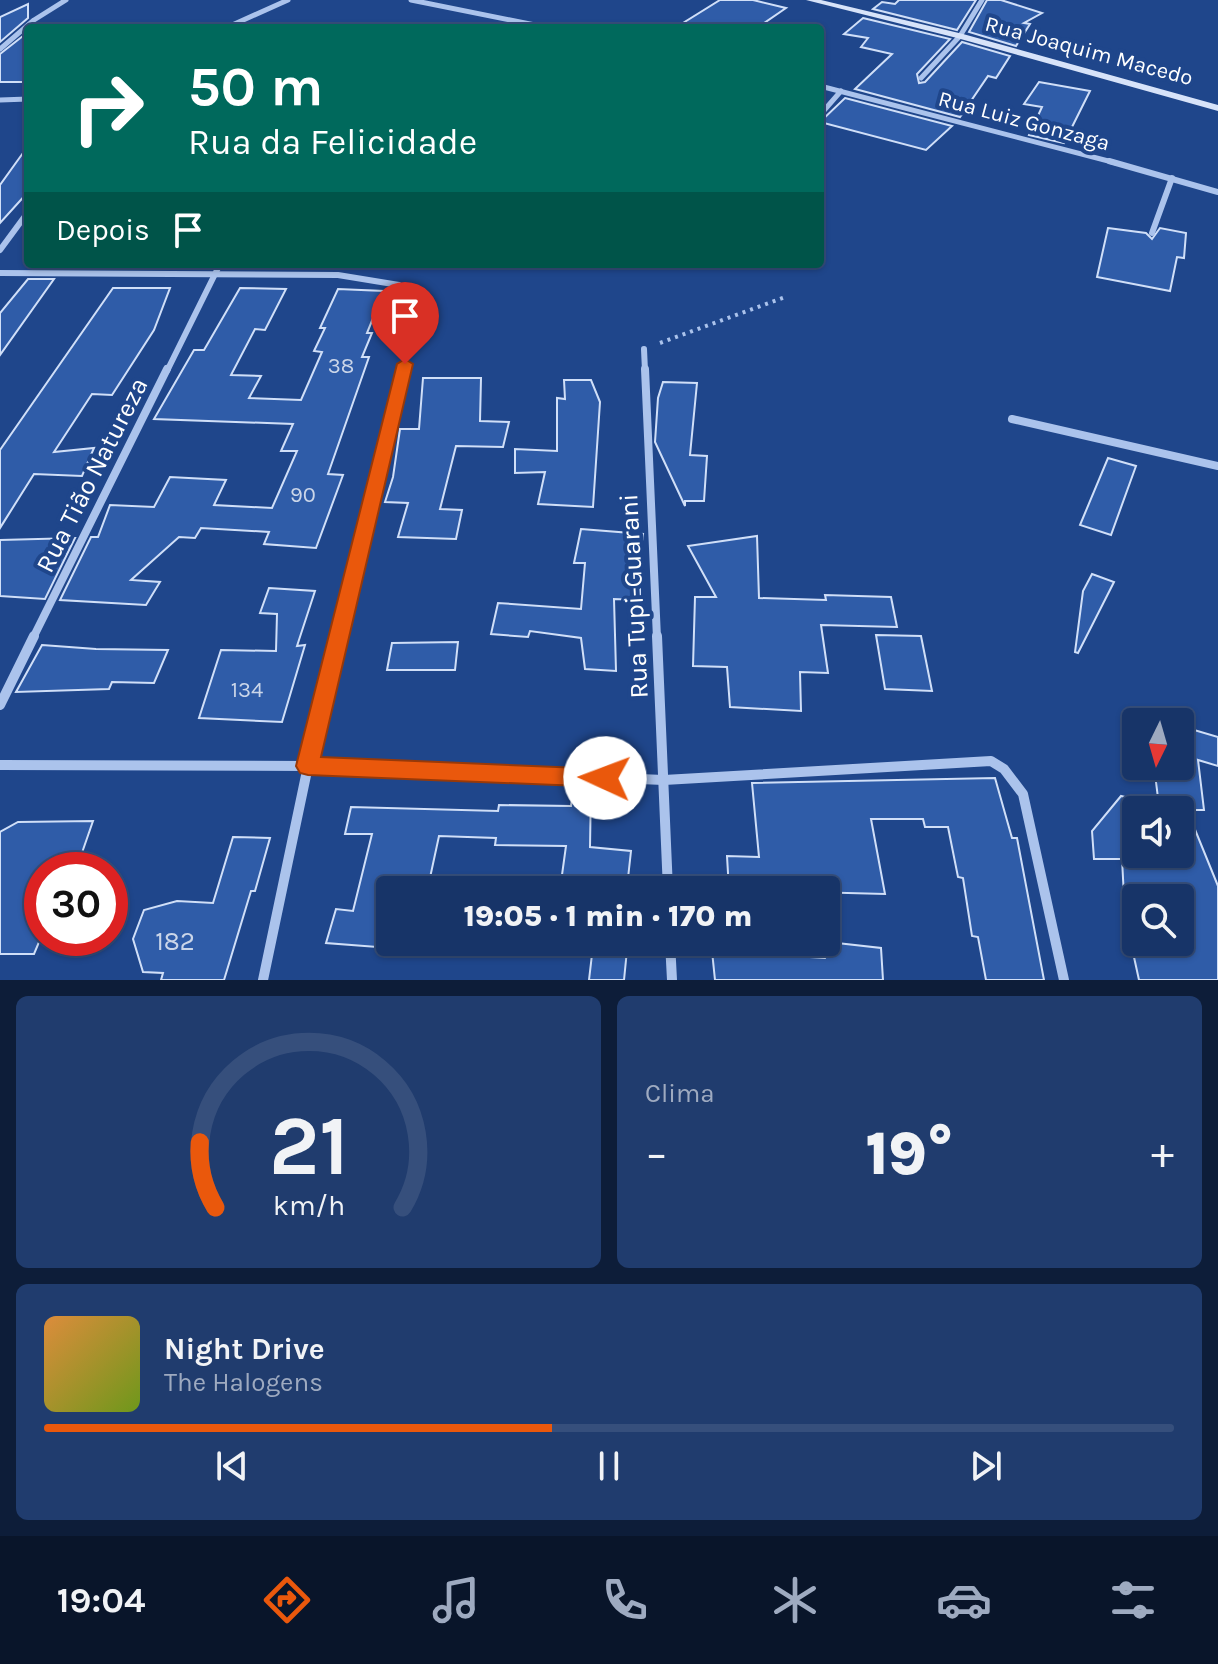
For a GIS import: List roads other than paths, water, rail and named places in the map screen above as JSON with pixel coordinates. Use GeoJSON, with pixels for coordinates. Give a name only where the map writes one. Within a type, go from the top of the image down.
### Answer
{"type":"FeatureCollection","features":[{"type":"Feature","properties":{"kind":"street"},"geometry":{"type":"LineString","coordinates":[[29,24],[66,0]]}},
{"type":"Feature","properties":{"kind":"street"},"geometry":{"type":"LineString","coordinates":[[238,24],[288,0]]}},
{"type":"Feature","properties":{"kind":"street"},"geometry":{"type":"LineString","coordinates":[[411,0],[530,24]]}},
{"type":"Feature","properties":{"kind":"street","name":"Rua Joaquim Macedo"},"geometry":{"type":"LineString","coordinates":[[810,0],[960,36],[1218,108]]}},
{"type":"Feature","properties":{"kind":"street"},"geometry":{"type":"LineString","coordinates":[[921,78],[960,36],[982,0]]}},
{"type":"Feature","properties":{"kind":"street"},"geometry":{"type":"LineString","coordinates":[[0,49],[24,29]]}},
{"type":"Feature","properties":{"kind":"street","name":"Rua Luiz Gonzaga"},"geometry":{"type":"LineString","coordinates":[[824,87],[1218,192]]}},
{"type":"Feature","properties":{"kind":"street"},"geometry":{"type":"LineString","coordinates":[[824,110],[841,91]]}},
{"type":"Feature","properties":{"kind":"street"},"geometry":{"type":"LineString","coordinates":[[0,100],[24,99]]}},
{"type":"Feature","properties":{"kind":"street"},"geometry":{"type":"LineString","coordinates":[[1152,233],[1172,178]]}},
{"type":"Feature","properties":{"kind":"street"},"geometry":{"type":"LineString","coordinates":[[0,250],[24,217]]}},
{"type":"Feature","properties":{"kind":"street"},"geometry":{"type":"LineString","coordinates":[[0,273],[218,268],[338,275],[399,285],[420,302],[308,766],[263,980]]}},
{"type":"Feature","properties":{"kind":"street","name":"Rua Tião Natureza"},"geometry":{"type":"LineString","coordinates":[[0,705],[218,268]]}},
{"type":"Feature","properties":{"kind":"street","name":"Rua Tupi-Guarani"},"geometry":{"type":"LineString","coordinates":[[644,349],[667,876]]}},
{"type":"Feature","properties":{"kind":"street"},"geometry":{"type":"LineString","coordinates":[[1012,419],[1218,466]]}},
{"type":"Feature","properties":{"kind":"street"},"geometry":{"type":"LineString","coordinates":[[0,765],[308,766],[664,780],[991,761],[1004,769],[1023,794],[1064,980]]}},
{"type":"Feature","properties":{"kind":"street"},"geometry":{"type":"LineString","coordinates":[[671,956],[672,980]]}}]}
